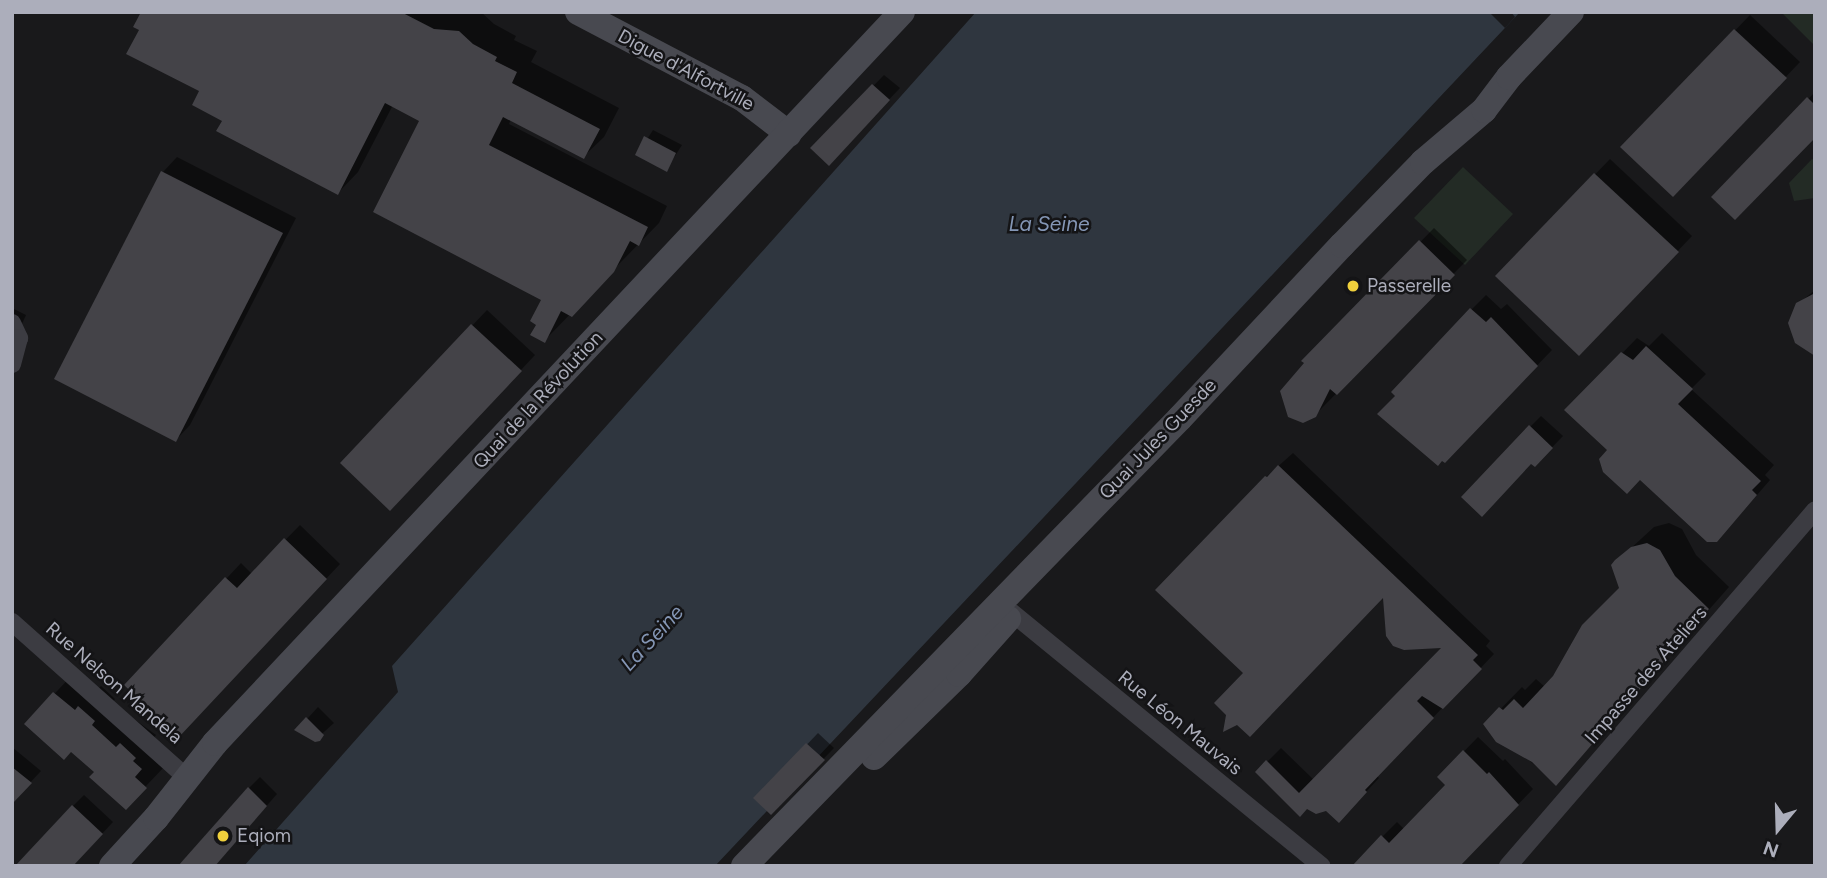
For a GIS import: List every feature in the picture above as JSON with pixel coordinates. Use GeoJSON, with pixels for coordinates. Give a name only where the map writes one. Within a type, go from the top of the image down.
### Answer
{"type":"FeatureCollection","features":[{"type":"Feature","properties":{"kind":"main road","name":"Digue d'Alfortville"},"geometry":{"type":"LineString","coordinates":[[578,12],[742,97],[789,134]]}},
{"type":"Feature","properties":{"kind":"main road","name":"Quai de la Révolution"},"geometry":{"type":"LineString","coordinates":[[112,866],[244,713],[902,12]]}},
{"type":"Feature","properties":{"kind":"main road","name":"Quai Jules Guesde"},"geometry":{"type":"LineString","coordinates":[[767,866],[959,674],[1006,609],[1342,244],[1423,162],[1484,110],[1509,77],[1570,12]]}},
{"type":"Feature","properties":{"kind":"main road","name":"Quai Jules Guesde"},"geometry":{"type":"LineString","coordinates":[[744,866],[1244,374],[1258,353],[1344,261],[1437,175],[1501,110],[1587,12]]}},
{"type":"Feature","properties":{"kind":"main road","name":"Quai de la Révolution"},"geometry":{"type":"LineString","coordinates":[[96,866],[147,811],[182,784]]}},
{"type":"Feature","properties":{"kind":"street"},"geometry":{"type":"LineString","coordinates":[[12,364],[19,345],[15,328]]}},
{"type":"Feature","properties":{"kind":"street","name":"Impasse des Ateliers"},"geometry":{"type":"LineString","coordinates":[[1508,866],[1815,510]]}},
{"type":"Feature","properties":{"kind":"street","name":"Rue Léon Mauvais"},"geometry":{"type":"LineString","coordinates":[[1006,609],[1322,866]]}},
{"type":"Feature","properties":{"kind":"street","name":"Rue Nelson Mandela"},"geometry":{"type":"LineString","coordinates":[[12,622],[182,784]]}},
{"type":"Feature","properties":{"kind":"shaded area"},"geometry":{"type":"Polygon","coordinates":[[[1781,12],[1815,12],[1815,46],[1781,12]]]}},
{"type":"Feature","properties":{"kind":"shaded area"},"geometry":{"type":"Polygon","coordinates":[[[1812,159],[1815,161],[1815,198],[1794,201],[1789,183],[1812,159]]]}},
{"type":"Feature","properties":{"kind":"shaded area"},"geometry":{"type":"Polygon","coordinates":[[[1463,167],[1513,214],[1465,265],[1414,218],[1463,167]]]}},
{"type":"Feature","properties":{"kind":"water","name":"La Seine"},"geometry":{"type":"Polygon","coordinates":[[[976,12],[1520,12],[715,866],[244,866],[398,692],[392,666],[976,12]]]}},
{"type":"Feature","properties":{"kind":"pier"},"geometry":{"type":"Polygon","coordinates":[[[1489,12],[1511,12],[1515,17],[1505,28],[1489,12]]]}},
{"type":"Feature","properties":{"kind":"building"},"geometry":{"type":"Polygon","coordinates":[[[141,12],[401,12],[434,29],[459,31],[473,44],[497,57],[495,61],[517,72],[512,83],[600,129],[584,159],[503,117],[489,145],[648,227],[639,246],[630,241],[614,272],[572,317],[561,311],[545,343],[530,335],[536,325],[530,321],[541,300],[373,212],[419,121],[385,103],[338,195],[216,131],[222,121],[192,105],[199,91],[126,54],[139,30],[133,27],[141,12]]]}},
{"type":"Feature","properties":{"kind":"building"},"geometry":{"type":"Polygon","coordinates":[[[1734,29],[1787,78],[1673,197],[1620,147],[1734,29]]]}},
{"type":"Feature","properties":{"kind":"building"},"geometry":{"type":"Polygon","coordinates":[[[872,84],[890,100],[829,166],[810,148],[872,84]]]}},
{"type":"Feature","properties":{"kind":"building"},"geometry":{"type":"Polygon","coordinates":[[[1807,97],[1815,105],[1815,138],[1735,220],[1711,197],[1807,97]]]}},
{"type":"Feature","properties":{"kind":"building"},"geometry":{"type":"Polygon","coordinates":[[[644,136],[676,153],[667,172],[635,155],[644,136]]]}},
{"type":"Feature","properties":{"kind":"building"},"geometry":{"type":"Polygon","coordinates":[[[161,171],[283,233],[176,442],[54,379],[161,171]]]}},
{"type":"Feature","properties":{"kind":"building"},"geometry":{"type":"Polygon","coordinates":[[[1594,173],[1679,252],[1579,356],[1495,276],[1594,173]]]}},
{"type":"Feature","properties":{"kind":"building"},"geometry":{"type":"Polygon","coordinates":[[[1419,240],[1455,275],[1337,395],[1330,389],[1316,417],[1303,423],[1288,417],[1280,391],[1304,363],[1301,361],[1419,240]]]}},
{"type":"Feature","properties":{"kind":"building"},"geometry":{"type":"Polygon","coordinates":[[[1815,293],[1815,356],[1795,343],[1788,323],[1796,303],[1815,293]]]}},
{"type":"Feature","properties":{"kind":"building"},"geometry":{"type":"Polygon","coordinates":[[[1470,308],[1486,322],[1491,317],[1538,366],[1445,463],[1442,461],[1438,466],[1377,414],[1395,396],[1391,392],[1470,308]]]}},
{"type":"Feature","properties":{"kind":"building"},"geometry":{"type":"Polygon","coordinates":[[[471,324],[522,371],[390,511],[340,463],[471,324]]]}},
{"type":"Feature","properties":{"kind":"building"},"geometry":{"type":"Polygon","coordinates":[[[1646,346],[1693,389],[1678,404],[1761,481],[1752,490],[1757,495],[1717,542],[1707,542],[1640,480],[1627,494],[1603,472],[1599,459],[1607,450],[1564,410],[1621,352],[1633,360],[1646,346]]]}},
{"type":"Feature","properties":{"kind":"building"},"geometry":{"type":"Polygon","coordinates":[[[1529,425],[1553,448],[1535,467],[1531,464],[1482,517],[1461,497],[1529,425]]]}},
{"type":"Feature","properties":{"kind":"building"},"geometry":{"type":"Polygon","coordinates":[[[1278,465],[1478,655],[1473,660],[1482,669],[1443,709],[1422,696],[1417,701],[1434,718],[1365,790],[1367,792],[1339,823],[1326,811],[1316,814],[1307,809],[1300,817],[1255,772],[1266,760],[1299,793],[1441,648],[1404,650],[1393,646],[1386,636],[1383,598],[1250,737],[1237,725],[1223,732],[1226,715],[1214,703],[1243,673],[1155,590],[1278,465]]]}},
{"type":"Feature","properties":{"kind":"building"},"geometry":{"type":"Polygon","coordinates":[[[284,538],[327,579],[179,737],[124,685],[225,577],[237,588],[284,538]]]}},
{"type":"Feature","properties":{"kind":"building"},"geometry":{"type":"Polygon","coordinates":[[[1647,543],[1660,550],[1675,576],[1709,609],[1556,786],[1532,762],[1496,742],[1483,724],[1499,707],[1503,710],[1514,699],[1523,708],[1553,676],[1582,625],[1619,588],[1611,565],[1631,547],[1647,543]]]}},
{"type":"Feature","properties":{"kind":"building"},"geometry":{"type":"Polygon","coordinates":[[[53,692],[75,710],[78,706],[95,721],[92,725],[116,747],[120,743],[136,758],[133,761],[142,769],[135,777],[147,788],[126,810],[89,777],[94,772],[71,752],[64,760],[24,724],[53,692]]]}},
{"type":"Feature","properties":{"kind":"building"},"geometry":{"type":"Polygon","coordinates":[[[306,717],[324,735],[320,741],[315,742],[294,730],[306,717]]]}},
{"type":"Feature","properties":{"kind":"building"},"geometry":{"type":"Polygon","coordinates":[[[806,743],[825,760],[771,815],[753,798],[806,743]]]}},
{"type":"Feature","properties":{"kind":"building"},"geometry":{"type":"Polygon","coordinates":[[[1463,750],[1487,774],[1489,772],[1519,805],[1460,866],[1352,866],[1381,835],[1389,843],[1445,785],[1437,777],[1463,750]]]}},
{"type":"Feature","properties":{"kind":"building"},"geometry":{"type":"Polygon","coordinates":[[[12,767],[32,783],[12,804],[12,767]]]}},
{"type":"Feature","properties":{"kind":"building","name":"Eqiom"},"geometry":{"type":"Polygon","coordinates":[[[248,787],[267,806],[215,866],[178,866],[248,787]]]}},
{"type":"Feature","properties":{"kind":"building"},"geometry":{"type":"Polygon","coordinates":[[[72,805],[103,834],[73,866],[15,866],[72,805]]]}},
{"type":"Feature","properties":{"kind":"place","name":"Passerelle"},"geometry":{"type":"Point","coordinates":[1353,286]}},
{"type":"Feature","properties":{"kind":"place","name":"Eqiom"},"geometry":{"type":"Point","coordinates":[223,836]}}]}
